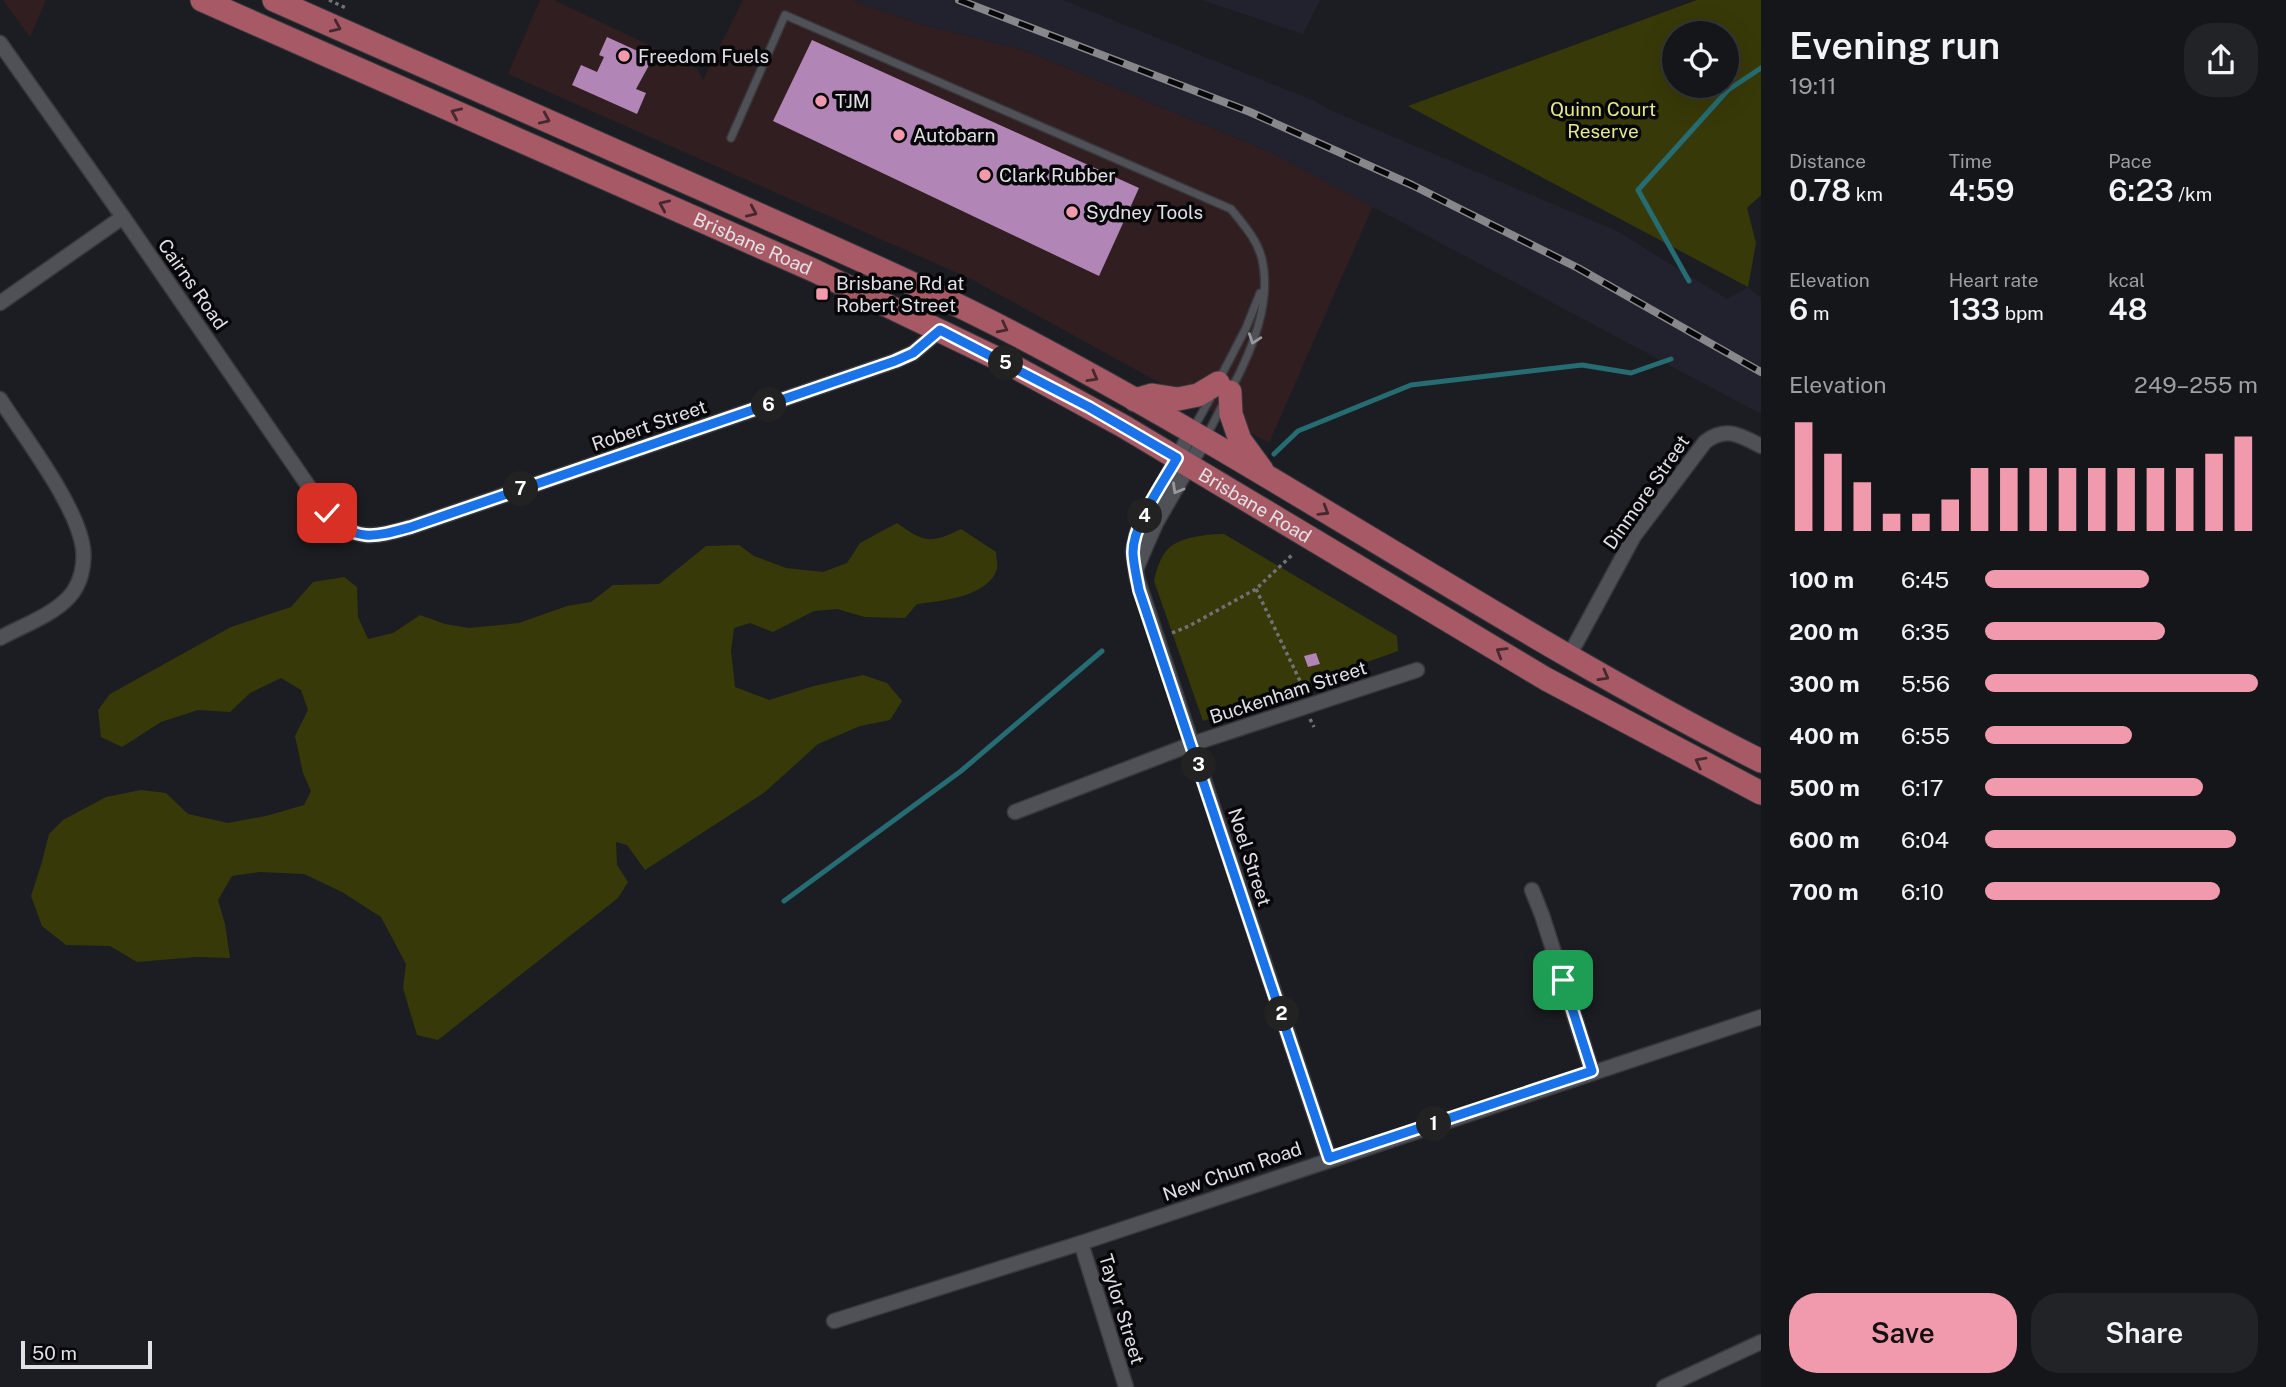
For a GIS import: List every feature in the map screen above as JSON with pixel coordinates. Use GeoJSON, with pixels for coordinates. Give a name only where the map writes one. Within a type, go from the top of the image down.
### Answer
{"type":"FeatureCollection","features":[{"type":"Feature","properties":{"kind":"main road","name":"Brisbane Road"},"geometry":{"type":"LineString","coordinates":[[202,0],[813,270],[940,330],[1089,407],[1546,679],[1761,793]]}},
{"type":"Feature","properties":{"kind":"main road","name":"Brisbane Road"},"geometry":{"type":"LineString","coordinates":[[274,0],[934,293],[1032,343],[1265,475],[1477,604],[1761,761]]}},
{"type":"Feature","properties":{"kind":"main road"},"geometry":{"type":"LineString","coordinates":[[1135,400],[1152,395],[1178,399],[1224,388],[1240,440],[1265,475]]}},
{"type":"Feature","properties":{"kind":"street","name":"Cairns Road"},"geometry":{"type":"LineString","coordinates":[[0,43],[327,513],[349,532],[362,535]]}},
{"type":"Feature","properties":{"kind":"street"},"geometry":{"type":"LineString","coordinates":[[0,303],[123,217]]}},
{"type":"Feature","properties":{"kind":"street","name":"Robert Street"},"geometry":{"type":"LineString","coordinates":[[362,535],[385,534],[411,527],[868,371],[906,357],[940,330]]}},
{"type":"Feature","properties":{"kind":"street"},"geometry":{"type":"LineString","coordinates":[[0,399],[68,508],[79,533],[83,568],[68,599],[0,638]]}},
{"type":"Feature","properties":{"kind":"street","name":"Dinmore Street"},"geometry":{"type":"LineString","coordinates":[[1569,656],[1634,536],[1705,442],[1715,434],[1730,432],[1761,446]]}},
{"type":"Feature","properties":{"kind":"street","name":"Noel Street"},"geometry":{"type":"LineString","coordinates":[[1198,436],[1137,568],[1139,590],[1329,1158]]}},
{"type":"Feature","properties":{"kind":"street","name":"Buckenham Street"},"geometry":{"type":"LineString","coordinates":[[1015,812],[1192,744],[1417,670]]}},
{"type":"Feature","properties":{"kind":"street"},"geometry":{"type":"LineString","coordinates":[[1532,890],[1592,1071]]}},
{"type":"Feature","properties":{"kind":"street","name":"New Chum Road"},"geometry":{"type":"LineString","coordinates":[[834,1321],[1761,1017]]}},
{"type":"Feature","properties":{"kind":"street","name":"Taylor Street"},"geometry":{"type":"LineString","coordinates":[[1081,1242],[1126,1387]]}},
{"type":"Feature","properties":{"kind":"street"},"geometry":{"type":"LineString","coordinates":[[1664,1387],[1761,1342]]}},
{"type":"Feature","properties":{"kind":"lane"},"geometry":{"type":"LineString","coordinates":[[731,138],[785,15],[1231,209],[1250,232],[1262,257],[1265,282],[1257,335],[1224,388]]}},
{"type":"Feature","properties":{"kind":"lane"},"geometry":{"type":"LineString","coordinates":[[1224,388],[1265,282]]}},
{"type":"Feature","properties":{"kind":"lane","name":"Noel Street"},"geometry":{"type":"LineString","coordinates":[[1198,436],[1224,388]]}},
{"type":"Feature","properties":{"kind":"lane","name":"Noel Street"},"geometry":{"type":"LineString","coordinates":[[1198,436],[1224,388]]}},
{"type":"Feature","properties":{"kind":"path"},"geometry":{"type":"LineString","coordinates":[[1157,639],[1189,626],[1256,589],[1292,555]]}},
{"type":"Feature","properties":{"kind":"path"},"geometry":{"type":"LineString","coordinates":[[1256,589],[1305,697]]}},
{"type":"Feature","properties":{"kind":"shaded area"},"geometry":{"type":"Polygon","coordinates":[[[3,0],[46,0],[30,37],[3,0]]]}},
{"type":"Feature","properties":{"kind":"shaded area"},"geometry":{"type":"Polygon","coordinates":[[[540,0],[554,0],[697,68],[703,80],[743,0],[851,0],[924,25],[1024,50],[1270,152],[1373,206],[1269,443],[973,280],[508,74],[540,0]]]}},
{"type":"Feature","properties":{"kind":"shaded area"},"geometry":{"type":"Polygon","coordinates":[[[851,0],[1063,0],[1317,102],[1330,110],[1617,231],[1727,299],[1748,287],[1761,298],[1761,414],[1270,152],[1024,50],[924,25],[851,0]]]}},
{"type":"Feature","properties":{"kind":"shaded area"},"geometry":{"type":"Polygon","coordinates":[[[1202,0],[1320,0],[1303,34],[1202,0]]]}},
{"type":"Feature","properties":{"kind":"green space","name":"Quinn Court Reserve"},"geometry":{"type":"Polygon","coordinates":[[[1697,0],[1761,0],[1761,195],[1747,208],[1756,243],[1748,287],[1408,106],[1697,0]]]}},
{"type":"Feature","properties":{"kind":"green space"},"geometry":{"type":"Polygon","coordinates":[[[897,523],[921,538],[928,539],[942,537],[961,529],[996,552],[997,569],[984,586],[974,592],[917,604],[905,618],[865,617],[837,609],[814,611],[773,632],[750,623],[734,628],[731,651],[735,687],[769,700],[863,675],[887,683],[902,701],[890,720],[860,726],[818,744],[765,792],[645,870],[627,845],[616,842],[617,865],[628,882],[618,898],[438,1040],[417,1035],[403,988],[406,964],[381,917],[342,892],[304,874],[260,872],[232,876],[218,900],[230,958],[196,957],[137,962],[110,946],[66,945],[42,926],[31,896],[49,834],[63,820],[106,797],[141,790],[166,793],[188,814],[228,823],[304,805],[311,791],[303,773],[295,736],[308,710],[301,690],[281,678],[250,693],[230,712],[198,710],[161,722],[122,747],[101,737],[98,710],[110,694],[231,627],[291,607],[313,582],[344,577],[357,587],[358,617],[368,639],[393,633],[420,615],[445,624],[469,628],[519,623],[567,606],[591,602],[613,585],[659,584],[706,546],[739,545],[754,556],[786,568],[823,572],[847,563],[860,543],[897,523]]]}},
{"type":"Feature","properties":{"kind":"green space"},"geometry":{"type":"Polygon","coordinates":[[[1224,534],[1397,636],[1398,651],[1203,721],[1154,581],[1162,557],[1172,546],[1194,537],[1224,534]]]}},
{"type":"Feature","properties":{"kind":"building"},"geometry":{"type":"Polygon","coordinates":[[[607,37],[653,58],[636,89],[646,93],[637,114],[572,85],[581,65],[597,72],[604,57],[599,55],[607,37]]]}},
{"type":"Feature","properties":{"kind":"building"},"geometry":{"type":"Polygon","coordinates":[[[812,40],[1139,188],[1099,276],[773,121],[812,40]]]}},
{"type":"Feature","properties":{"kind":"building"},"geometry":{"type":"Polygon","coordinates":[[[1316,653],[1320,664],[1308,667],[1304,656],[1316,653]]]}},
{"type":"Feature","properties":{"kind":"waterway"},"geometry":{"type":"LineString","coordinates":[[1689,281],[1638,190],[1728,90],[1761,68]]}},
{"type":"Feature","properties":{"kind":"waterway"},"geometry":{"type":"LineString","coordinates":[[1274,454],[1298,431],[1411,385],[1582,365],[1631,373],[1671,359]]}},
{"type":"Feature","properties":{"kind":"waterway"},"geometry":{"type":"LineString","coordinates":[[784,901],[961,771],[1102,651]]}},
{"type":"Feature","properties":{"kind":"railway"},"geometry":{"type":"LineString","coordinates":[[959,0],[1250,112],[1412,185],[1578,268],[1761,372]]}},
{"type":"Feature","properties":{"kind":"place","name":"Freedom Fuels"},"geometry":{"type":"Point","coordinates":[624,56]}},
{"type":"Feature","properties":{"kind":"place","name":"TJM"},"geometry":{"type":"Point","coordinates":[821,101]}},
{"type":"Feature","properties":{"kind":"place","name":"Autobarn"},"geometry":{"type":"Point","coordinates":[899,135]}},
{"type":"Feature","properties":{"kind":"place","name":"Clark Rubber"},"geometry":{"type":"Point","coordinates":[985,175]}},
{"type":"Feature","properties":{"kind":"place","name":"Sydney Tools"},"geometry":{"type":"Point","coordinates":[1072,212]}},
{"type":"Feature","properties":{"kind":"place","name":"Brisbane Rd at Robert Street"},"geometry":{"type":"Point","coordinates":[822,294]}},
{"type":"Feature","properties":{"kind":"route"},"geometry":{"type":"LineString","coordinates":[[327,513],[349,532],[362,535],[385,534],[411,527],[906,357],[940,330],[1089,407],[1177,458],[1144,517],[1134,542],[1139,590],[1329,1158],[1592,1071],[1563,980]]}}]}
